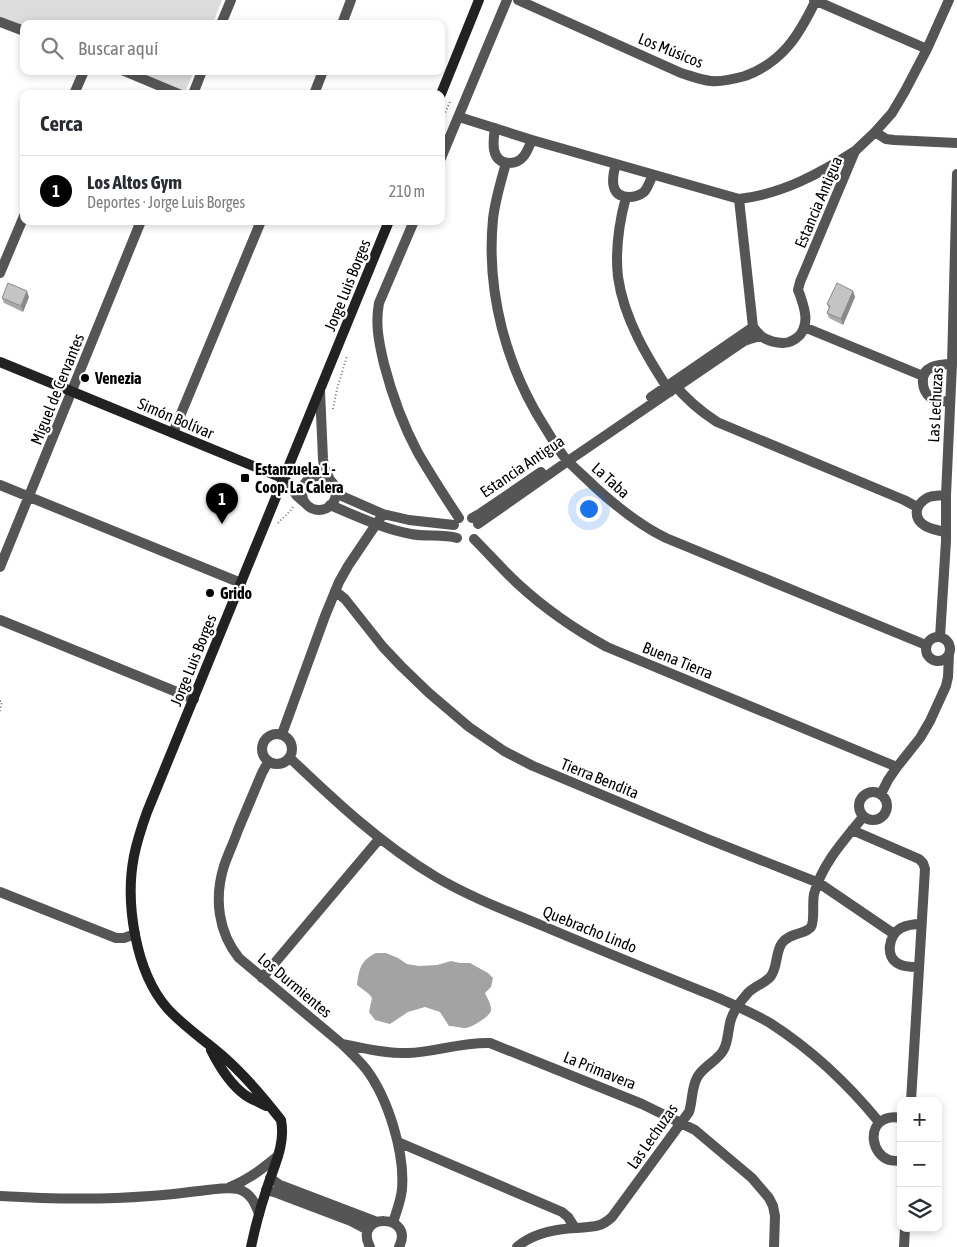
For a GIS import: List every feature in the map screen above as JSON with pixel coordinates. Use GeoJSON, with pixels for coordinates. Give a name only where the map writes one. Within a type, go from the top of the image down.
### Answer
{"type":"FeatureCollection","features":[{"type":"Feature","properties":{"kind":"street"},"geometry":{"type":"LineString","coordinates":[[224,20],[231,0]]}},
{"type":"Feature","properties":{"kind":"street"},"geometry":{"type":"LineString","coordinates":[[344,20],[351,0]]}},
{"type":"Feature","properties":{"kind":"street"},"geometry":{"type":"LineString","coordinates":[[443,90],[479,0]]}},
{"type":"Feature","properties":{"kind":"street"},"geometry":{"type":"LineString","coordinates":[[445,149],[506,0]]}},
{"type":"Feature","properties":{"kind":"street","name":"Los Músicos"},"geometry":{"type":"LineString","coordinates":[[518,0],[681,73],[703,80],[726,81],[756,72],[782,54],[804,24],[815,0]]}},
{"type":"Feature","properties":{"kind":"street"},"geometry":{"type":"LineString","coordinates":[[815,0],[927,49]]}},
{"type":"Feature","properties":{"kind":"street","name":"Estancia Antigua"},"geometry":{"type":"LineString","coordinates":[[804,327],[806,316],[798,290],[800,282],[855,151],[892,113],[927,49],[949,0]]}},
{"type":"Feature","properties":{"kind":"street"},"geometry":{"type":"LineString","coordinates":[[0,22],[20,30]]}},
{"type":"Feature","properties":{"kind":"street"},"geometry":{"type":"LineString","coordinates":[[76,90],[82,75]]}},
{"type":"Feature","properties":{"kind":"street"},"geometry":{"type":"LineString","coordinates":[[134,75],[169,90]]}},
{"type":"Feature","properties":{"kind":"street"},"geometry":{"type":"LineString","coordinates":[[195,90],[200,75]]}},
{"type":"Feature","properties":{"kind":"street"},"geometry":{"type":"LineString","coordinates":[[316,90],[321,75]]}},
{"type":"Feature","properties":{"kind":"street"},"geometry":{"type":"LineString","coordinates":[[459,116],[532,140],[739,199],[756,197],[800,182],[855,151]]}},
{"type":"Feature","properties":{"kind":"street"},"geometry":{"type":"LineString","coordinates":[[495,128],[494,153],[498,159],[506,163],[516,163],[522,159],[532,140]]}},
{"type":"Feature","properties":{"kind":"street"},"geometry":{"type":"LineString","coordinates":[[875,132],[886,139],[957,143]]}},
{"type":"Feature","properties":{"kind":"street","name":"La Taba"},"geometry":{"type":"LineString","coordinates":[[506,163],[493,217],[492,241],[494,289],[500,321],[509,354],[532,408],[566,459],[616,506],[641,525],[654,532],[926,645]]}},
{"type":"Feature","properties":{"kind":"street"},"geometry":{"type":"LineString","coordinates":[[616,164],[612,180],[613,186],[616,191],[626,197],[644,192],[653,175]]}},
{"type":"Feature","properties":{"kind":"street"},"geometry":{"type":"LineString","coordinates":[[826,169],[837,174],[841,187]]}},
{"type":"Feature","properties":{"kind":"street","name":"Las Lechuzas"},"geometry":{"type":"LineString","coordinates":[[940,637],[946,532],[957,174]]}},
{"type":"Feature","properties":{"kind":"street"},"geometry":{"type":"LineString","coordinates":[[626,197],[620,218],[617,257],[618,277],[624,302],[631,324],[644,351],[672,387],[717,422],[917,507]]}},
{"type":"Feature","properties":{"kind":"street"},"geometry":{"type":"LineString","coordinates":[[739,199],[753,327],[760,336],[769,340],[787,343],[798,337],[804,327],[923,376]]}},
{"type":"Feature","properties":{"kind":"street"},"geometry":{"type":"LineString","coordinates":[[0,273],[20,225]]}},
{"type":"Feature","properties":{"kind":"street","name":"Miguel de Cervantes"},"geometry":{"type":"LineString","coordinates":[[0,567],[139,225]]}},
{"type":"Feature","properties":{"kind":"street"},"geometry":{"type":"LineString","coordinates":[[173,433],[259,225]]}},
{"type":"Feature","properties":{"kind":"street","name":"Jorge Luis Borges"},"geometry":{"type":"LineString","coordinates":[[251,1247],[258,1214],[281,1145],[281,1120],[235,1067],[175,1016],[150,984],[135,934],[132,914],[130,890],[134,856],[138,837],[147,812],[285,479],[387,225]]}},
{"type":"Feature","properties":{"kind":"street"},"geometry":{"type":"LineString","coordinates":[[412,225],[379,303],[377,314],[379,343],[393,395],[409,435],[456,522],[454,532],[457,538]]}},
{"type":"Feature","properties":{"kind":"street","name":"Estancia Antigua"},"geometry":{"type":"LineString","coordinates":[[672,387],[753,327]]}},
{"type":"Feature","properties":{"kind":"street","name":"Estancia Antigua"},"geometry":{"type":"LineString","coordinates":[[475,521],[481,513],[566,459],[672,387],[744,342],[760,336]]}},
{"type":"Feature","properties":{"kind":"street","name":"Simón Bolívar"},"geometry":{"type":"LineString","coordinates":[[0,362],[297,484],[305,483]]}},
{"type":"Feature","properties":{"kind":"street"},"geometry":{"type":"LineString","coordinates":[[950,402],[931,398],[923,386],[923,376],[927,370],[934,366],[952,364]]}},
{"type":"Feature","properties":{"kind":"street"},"geometry":{"type":"LineString","coordinates":[[285,479],[297,496],[314,510],[326,509],[334,498],[334,487],[324,467],[323,460],[320,391]]}},
{"type":"Feature","properties":{"kind":"street"},"geometry":{"type":"LineString","coordinates":[[305,503],[302,498],[302,492],[305,483],[309,480],[318,476],[328,479],[332,483]]}},
{"type":"Feature","properties":{"kind":"street"},"geometry":{"type":"LineString","coordinates":[[0,485],[241,583]]}},
{"type":"Feature","properties":{"kind":"street"},"geometry":{"type":"LineString","coordinates":[[330,505],[376,524],[412,534],[444,536],[464,541],[474,539],[478,532],[475,521],[465,516],[456,522],[409,520],[383,514],[335,493]]}},
{"type":"Feature","properties":{"kind":"street"},"geometry":{"type":"LineString","coordinates":[[946,495],[927,498],[917,507],[916,513],[917,518],[922,524],[929,528],[946,532]]}},
{"type":"Feature","properties":{"kind":"street"},"geometry":{"type":"LineString","coordinates":[[282,734],[324,616],[335,591],[348,566],[383,514]]}},
{"type":"Feature","properties":{"kind":"street","name":"Buena Tierra"},"geometry":{"type":"LineString","coordinates":[[474,539],[534,598],[553,614],[588,637],[607,647],[897,767]]}},
{"type":"Feature","properties":{"kind":"street","name":"Tierra Bendita"},"geometry":{"type":"LineString","coordinates":[[335,591],[346,599],[383,647],[422,686],[453,715],[504,751],[533,766],[818,883],[894,934]]}},
{"type":"Feature","properties":{"kind":"street"},"geometry":{"type":"LineString","coordinates":[[0,620],[194,698]]}},
{"type":"Feature","properties":{"kind":"street"},"geometry":{"type":"LineString","coordinates":[[881,794],[897,767],[920,738],[946,686],[948,677],[949,643],[940,637],[932,638],[926,645],[926,653],[930,659],[943,667],[948,677]]}},
{"type":"Feature","properties":{"kind":"street"},"geometry":{"type":"LineString","coordinates":[[934,661],[945,660],[949,654]]}},
{"type":"Feature","properties":{"kind":"street"},"geometry":{"type":"LineString","coordinates":[[282,734],[292,744],[290,758],[282,764],[268,762],[262,750],[264,741],[272,735],[282,734]]}},
{"type":"Feature","properties":{"kind":"street","name":"Quebracho Lindo"},"geometry":{"type":"LineString","coordinates":[[290,758],[380,838],[436,877],[510,912],[738,1006],[769,1023],[835,1074],[852,1090],[879,1122]]}},
{"type":"Feature","properties":{"kind":"street","name":"Los Durmientes"},"geometry":{"type":"LineString","coordinates":[[268,762],[224,867],[220,883],[219,902],[224,933],[231,948],[239,958],[342,1044],[356,1058],[374,1082],[389,1115],[398,1142],[403,1171],[402,1190],[393,1223]]}},
{"type":"Feature","properties":{"kind":"street"},"geometry":{"type":"LineString","coordinates":[[872,792],[881,794],[886,802],[884,816],[871,821],[863,817],[858,804],[863,795],[872,792]]}},
{"type":"Feature","properties":{"kind":"street","name":"Las Lechuzas"},"geometry":{"type":"LineString","coordinates":[[517,1247],[524,1240],[538,1234],[575,1228],[597,1227],[605,1224],[612,1217],[689,1112],[692,1105],[692,1090],[698,1077],[724,1051],[732,1015],[738,1006],[747,993],[772,975],[777,952],[786,939],[794,934],[809,930],[813,925],[813,903],[818,883],[828,862],[863,817]]}},
{"type":"Feature","properties":{"kind":"street"},"geometry":{"type":"LineString","coordinates":[[852,830],[918,859],[923,863],[925,869],[911,1097]]}},
{"type":"Feature","properties":{"kind":"street"},"geometry":{"type":"LineString","coordinates":[[262,978],[380,838]]}},
{"type":"Feature","properties":{"kind":"street"},"geometry":{"type":"LineString","coordinates":[[0,892],[116,938],[124,938],[135,934]]}},
{"type":"Feature","properties":{"kind":"street"},"geometry":{"type":"LineString","coordinates":[[918,967],[900,966],[895,962],[889,950],[894,934],[900,928],[921,924]]}},
{"type":"Feature","properties":{"kind":"street","name":"La Primavera"},"geometry":{"type":"LineString","coordinates":[[342,1044],[392,1053],[408,1053],[425,1052],[479,1042],[490,1043],[642,1104],[695,1130],[752,1178],[769,1198],[773,1206],[775,1216],[774,1247]]}},
{"type":"Feature","properties":{"kind":"street"},"geometry":{"type":"LineString","coordinates":[[897,1118],[886,1118],[879,1122],[875,1129],[873,1140],[880,1154],[887,1160],[897,1161]]}},
{"type":"Feature","properties":{"kind":"street"},"geometry":{"type":"LineString","coordinates":[[398,1142],[562,1212],[568,1217],[575,1228]]}},
{"type":"Feature","properties":{"kind":"street"},"geometry":{"type":"LineString","coordinates":[[229,1188],[258,1172],[278,1156]]}},
{"type":"Feature","properties":{"kind":"street"},"geometry":{"type":"LineString","coordinates":[[270,1178],[368,1230]]}},
{"type":"Feature","properties":{"kind":"street"},"geometry":{"type":"LineString","coordinates":[[0,1196],[41,1199],[118,1198],[229,1188],[244,1191],[249,1195],[254,1201],[258,1214]]}},
{"type":"Feature","properties":{"kind":"street"},"geometry":{"type":"LineString","coordinates":[[266,1190],[377,1222],[388,1221],[393,1223],[397,1226],[401,1235],[401,1246]]}},
{"type":"Feature","properties":{"kind":"street"},"geometry":{"type":"LineString","coordinates":[[370,1247],[367,1240],[368,1230],[377,1222]]}},
{"type":"Feature","properties":{"kind":"street"},"geometry":{"type":"LineString","coordinates":[[904,1247],[905,1232]]}},
{"type":"Feature","properties":{"kind":"path"},"geometry":{"type":"LineString","coordinates":[[332,415],[337,389],[347,356]]}},
{"type":"Feature","properties":{"kind":"path"},"geometry":{"type":"LineString","coordinates":[[0,701],[2,702],[0,710]]}},
{"type":"Feature","properties":{"kind":"shaded area"},"geometry":{"type":"Polygon","coordinates":[[[0,0],[222,0],[214,20],[20,20],[20,25],[0,17],[0,0]]]}},
{"type":"Feature","properties":{"kind":"shaded area"},"geometry":{"type":"Polygon","coordinates":[[[143,75],[192,75],[186,90],[180,90],[143,75]]]}},
{"type":"Feature","properties":{"kind":"shaded area"},"geometry":{"type":"Polygon","coordinates":[[[376,953],[386,953],[407,964],[419,966],[437,965],[451,961],[470,963],[493,978],[491,987],[485,993],[491,1011],[480,1022],[465,1028],[449,1026],[440,1012],[425,1007],[408,1012],[390,1024],[375,1020],[369,1012],[372,998],[357,985],[364,962],[376,953]]]}},
{"type":"Feature","properties":{"kind":"building"},"geometry":{"type":"Polygon","coordinates":[[[8,283],[27,291],[21,306],[2,298],[8,283]]]}},
{"type":"Feature","properties":{"kind":"building"},"geometry":{"type":"Polygon","coordinates":[[[837,283],[853,291],[841,319],[827,313],[830,306],[827,304],[837,283]]]}},
{"type":"Feature","properties":{"kind":"place","name":"Venezia"},"geometry":{"type":"Point","coordinates":[85,378]}},
{"type":"Feature","properties":{"kind":"place","name":"Estanzuela 1 - Coop. La Calera"},"geometry":{"type":"Point","coordinates":[245,478]}},
{"type":"Feature","properties":{"kind":"place","name":"Los Altos Gym"},"geometry":{"type":"Point","coordinates":[222,524]}},
{"type":"Feature","properties":{"kind":"place","name":"Grido"},"geometry":{"type":"Point","coordinates":[210,593]}}]}
